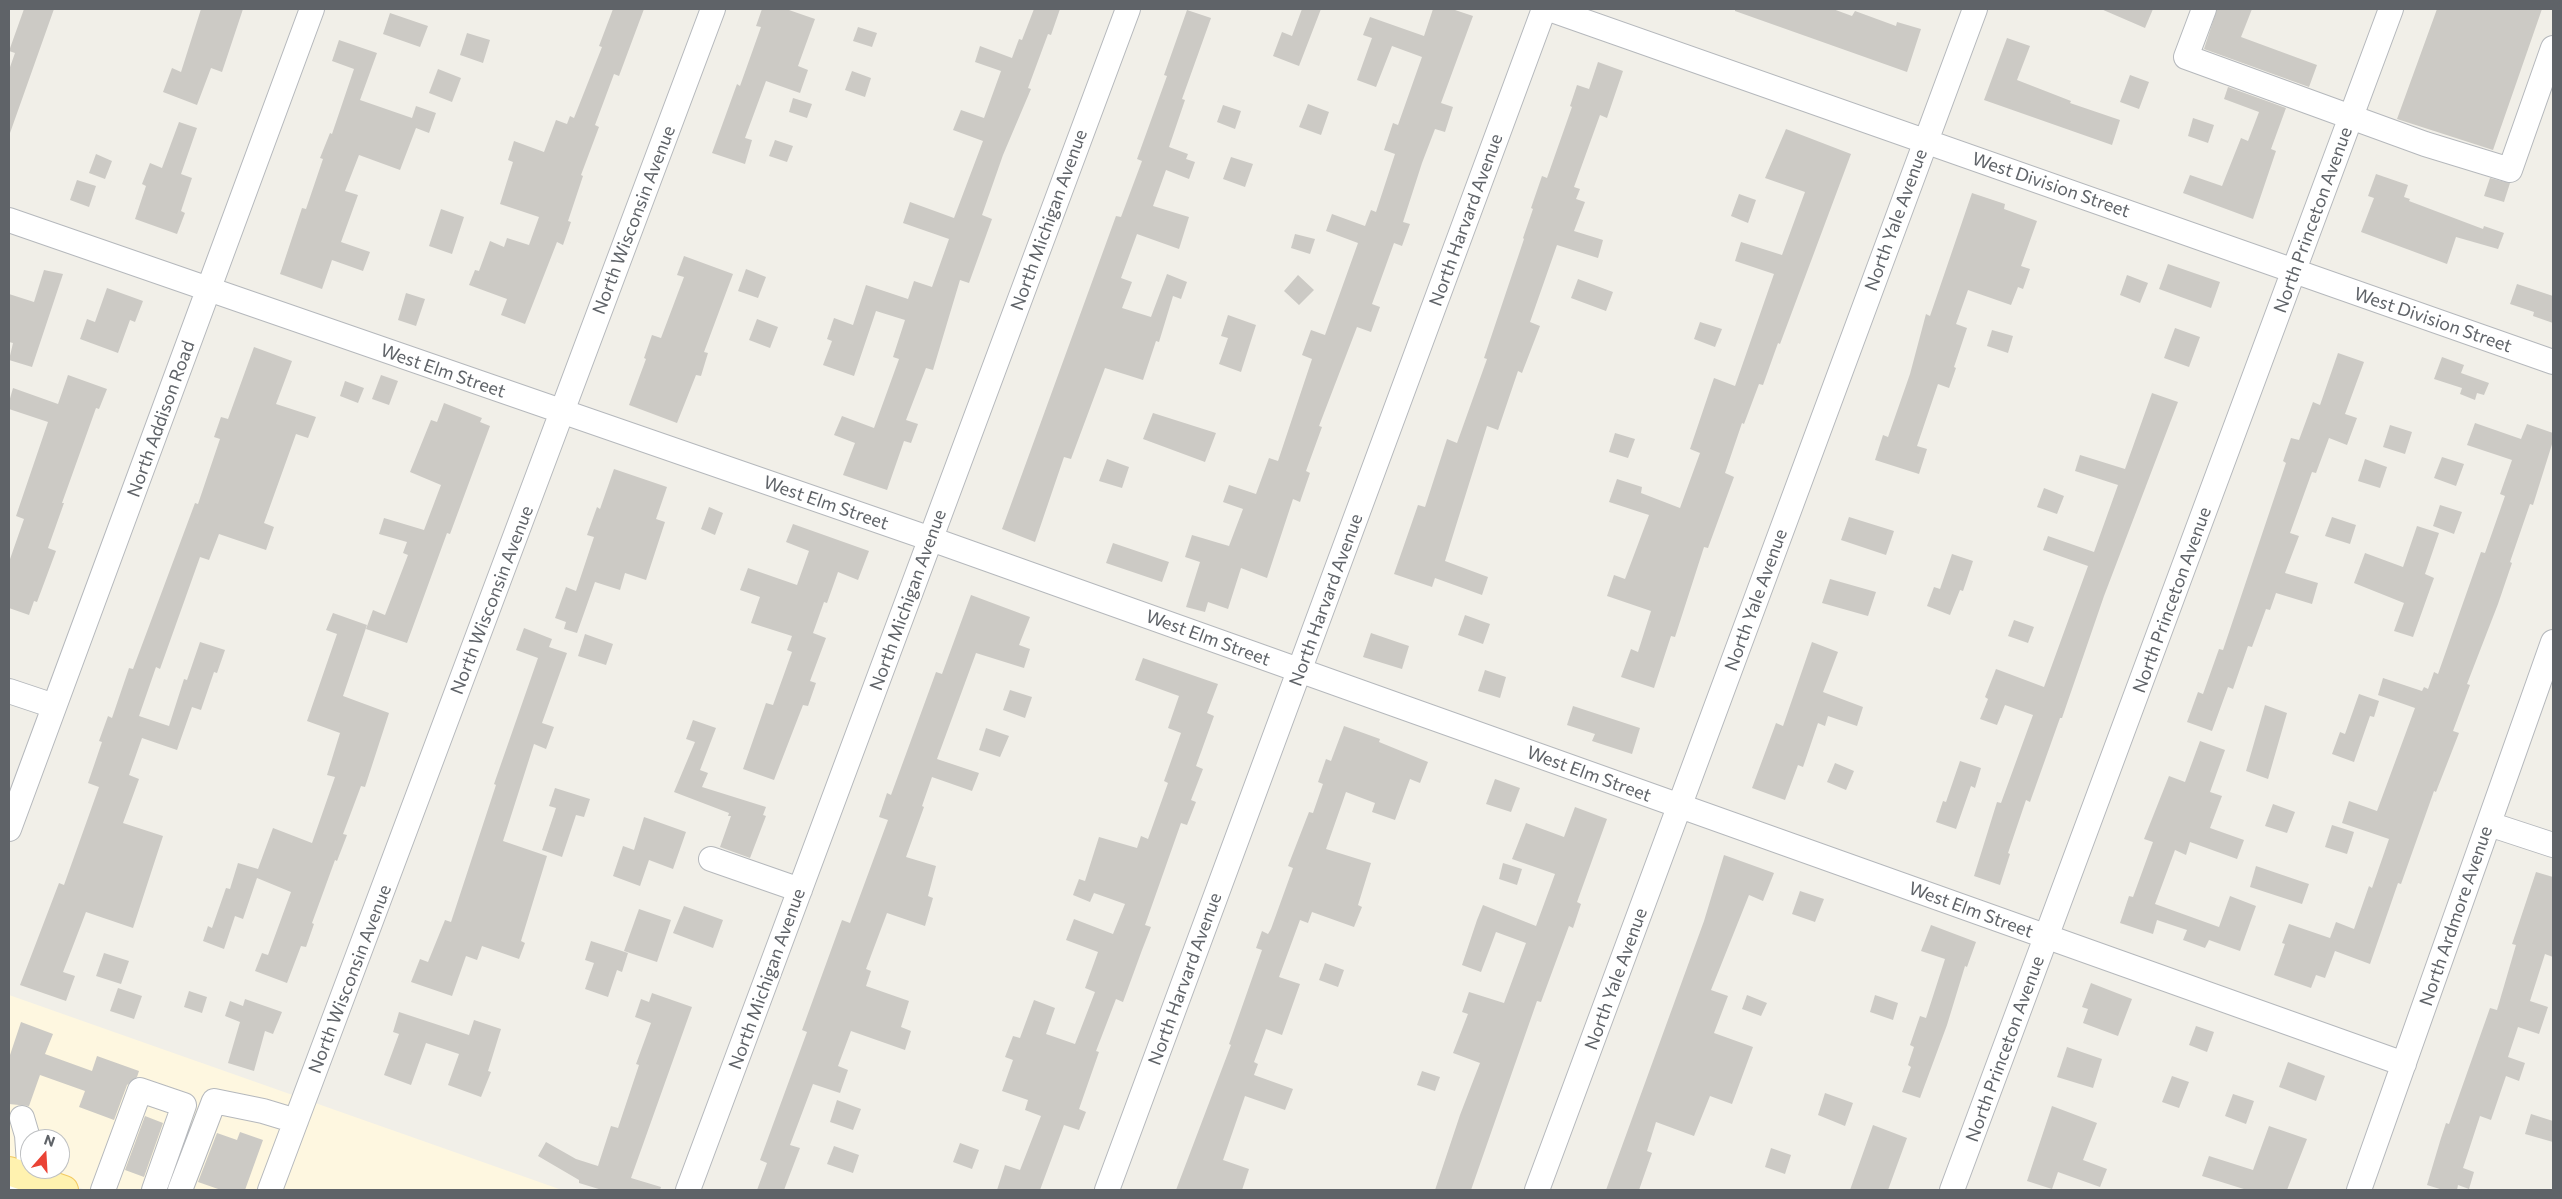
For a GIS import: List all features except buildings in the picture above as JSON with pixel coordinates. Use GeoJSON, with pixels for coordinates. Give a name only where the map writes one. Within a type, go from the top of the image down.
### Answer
{"type":"FeatureCollection","features":[{"type":"Feature","properties":{"kind":"main road"},"geometry":{"type":"LineString","coordinates":[[16,1178],[64,1190]]}},
{"type":"Feature","properties":{"kind":"street","name":"North Addison Road"},"geometry":{"type":"LineString","coordinates":[[9,829],[312,9]]}},
{"type":"Feature","properties":{"kind":"street","name":"North Wisconsin Avenue"},"geometry":{"type":"LineString","coordinates":[[270,1190],[713,9]]}},
{"type":"Feature","properties":{"kind":"street","name":"North Michigan Avenue"},"geometry":{"type":"LineString","coordinates":[[688,1190],[1128,9]]}},
{"type":"Feature","properties":{"kind":"street","name":"North Harvard Avenue"},"geometry":{"type":"LineString","coordinates":[[1107,1190],[1544,9]]}},
{"type":"Feature","properties":{"kind":"street","name":"West Division Street"},"geometry":{"type":"LineString","coordinates":[[1549,9],[2553,362]]}},
{"type":"Feature","properties":{"kind":"street","name":"North Yale Avenue"},"geometry":{"type":"LineString","coordinates":[[1538,1190],[1974,9]]}},
{"type":"Feature","properties":{"kind":"street"},"geometry":{"type":"LineString","coordinates":[[2204,9],[2186,57],[2351,117],[2510,170],[2553,48]]}},
{"type":"Feature","properties":{"kind":"street","name":"North Princeton Avenue"},"geometry":{"type":"LineString","coordinates":[[1952,1190],[2391,9]]}},
{"type":"Feature","properties":{"kind":"street","name":"West Elm Street"},"geometry":{"type":"LineString","coordinates":[[9,220],[931,539],[2404,1064]]}},
{"type":"Feature","properties":{"kind":"street","name":"North Ardmore Avenue"},"geometry":{"type":"LineString","coordinates":[[2359,1190],[2553,642]]}},
{"type":"Feature","properties":{"kind":"street"},"geometry":{"type":"LineString","coordinates":[[9,691],[54,706]]}},
{"type":"Feature","properties":{"kind":"street"},"geometry":{"type":"LineString","coordinates":[[2488,824],[2553,845]]}},
{"type":"Feature","properties":{"kind":"street"},"geometry":{"type":"LineString","coordinates":[[710,859],[800,890]]}},
{"type":"Feature","properties":{"kind":"street"},"geometry":{"type":"LineString","coordinates":[[103,1190],[140,1090],[184,1105],[154,1190]]}},
{"type":"Feature","properties":{"kind":"street"},"geometry":{"type":"LineString","coordinates":[[180,1190],[214,1101],[263,1111],[296,1121]]}},
{"type":"Feature","properties":{"kind":"street"},"geometry":{"type":"LineString","coordinates":[[13,1120],[27,1135],[16,1178]]}},
{"type":"Feature","properties":{"kind":"shaded area"},"geometry":{"type":"Polygon","coordinates":[[[9,995],[562,1190],[86,1190],[55,1179],[70,1179],[70,1129],[20,1129],[20,1167],[9,1163],[9,995]]]}}]}
